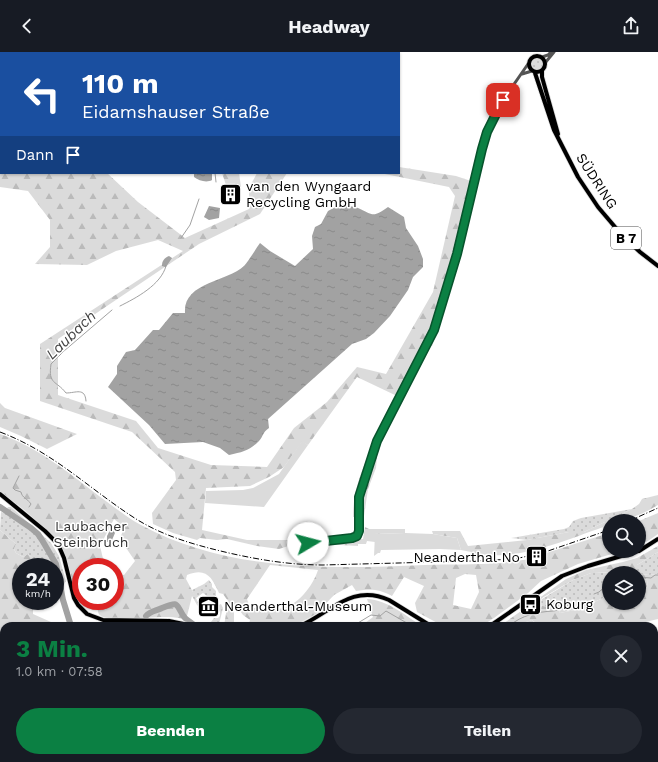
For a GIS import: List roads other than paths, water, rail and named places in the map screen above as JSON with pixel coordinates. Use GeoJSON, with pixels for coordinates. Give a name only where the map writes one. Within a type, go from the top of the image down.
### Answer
{"type":"FeatureCollection","features":[{"type":"Feature","properties":{"kind":"main road"},"geometry":{"type":"LineString","coordinates":[[532,52],[532,57],[528,64],[534,72],[542,71],[545,68],[546,63],[539,55],[532,57]]}},
{"type":"Feature","properties":{"kind":"main road","name":"SÜDRING"},"geometry":{"type":"LineString","coordinates":[[542,71],[542,78],[558,136]]}},
{"type":"Feature","properties":{"kind":"main road","name":"SÜDRING"},"geometry":{"type":"LineString","coordinates":[[534,72],[554,130],[578,177],[598,207],[621,234],[658,266]]}},
{"type":"Feature","properties":{"kind":"main road"},"geometry":{"type":"LineString","coordinates":[[0,494],[45,531],[58,544],[64,558],[74,598],[84,612],[103,620],[174,622]]}},
{"type":"Feature","properties":{"kind":"main road"},"geometry":{"type":"LineString","coordinates":[[646,547],[658,539]]}},
{"type":"Feature","properties":{"kind":"main road"},"geometry":{"type":"LineString","coordinates":[[496,622],[562,576],[582,568],[616,558]]}},
{"type":"Feature","properties":{"kind":"main road"},"geometry":{"type":"LineString","coordinates":[[308,622],[342,601],[354,596],[365,594],[375,595],[389,600],[425,622]]}},
{"type":"Feature","properties":{"kind":"street"},"geometry":{"type":"LineString","coordinates":[[539,55],[548,55],[553,52]]}},
{"type":"Feature","properties":{"kind":"street"},"geometry":{"type":"LineString","coordinates":[[546,63],[553,52]]}},
{"type":"Feature","properties":{"kind":"street"},"geometry":{"type":"LineString","coordinates":[[296,547],[314,542],[352,538],[358,534],[360,526],[358,505],[359,497],[377,441],[431,337],[457,254],[485,138],[499,107],[528,64]]}},
{"type":"Feature","properties":{"kind":"street"},"geometry":{"type":"LineString","coordinates":[[521,75],[534,72]]}},
{"type":"Feature","properties":{"kind":"water"},"geometry":{"type":"Polygon","coordinates":[[[194,174],[212,174],[212,180],[205,181],[194,177],[194,174]]]}},
{"type":"Feature","properties":{"kind":"water"},"geometry":{"type":"Polygon","coordinates":[[[339,205],[356,207],[370,214],[379,213],[388,207],[404,217],[406,228],[418,246],[423,259],[423,267],[413,277],[408,290],[390,316],[374,333],[366,339],[352,344],[268,419],[269,428],[259,441],[249,449],[229,455],[220,448],[203,442],[165,444],[149,425],[108,387],[117,374],[117,366],[126,352],[135,350],[153,330],[159,330],[173,313],[185,313],[186,303],[191,295],[198,289],[237,271],[244,266],[260,243],[295,266],[313,249],[312,236],[315,227],[321,224],[328,211],[339,205]]]}},
{"type":"Feature","properties":{"kind":"water"},"geometry":{"type":"Polygon","coordinates":[[[209,206],[220,208],[219,218],[209,220],[204,217],[209,206]]]}},
{"type":"Feature","properties":{"kind":"water"},"geometry":{"type":"Polygon","coordinates":[[[169,256],[172,258],[166,267],[162,266],[164,260],[169,256]]]}},
{"type":"Feature","properties":{"kind":"water"},"geometry":{"type":"Polygon","coordinates":[[[112,529],[115,533],[112,540],[107,542],[107,536],[112,529]]]}},
{"type":"Feature","properties":{"kind":"waterway","name":"Laubach"},"geometry":{"type":"LineString","coordinates":[[215,174],[216,182]]}},
{"type":"Feature","properties":{"kind":"waterway","name":"Laubach"},"geometry":{"type":"LineString","coordinates":[[181,238],[190,225],[199,199]]}},
{"type":"Feature","properties":{"kind":"waterway","name":"Laubach"},"geometry":{"type":"LineString","coordinates":[[120,306],[140,295],[153,285],[159,279],[166,266]]}},
{"type":"Feature","properties":{"kind":"waterway","name":"Laubach"},"geometry":{"type":"LineString","coordinates":[[86,401],[82,392],[66,393],[54,382],[50,371],[51,364],[112,310]]}},
{"type":"Feature","properties":{"kind":"waterway","name":"Laubach"},"geometry":{"type":"LineString","coordinates":[[19,476],[13,488],[21,492],[30,502],[31,504],[29,507]]}},
{"type":"Feature","properties":{"kind":"waterway"},"geometry":{"type":"LineString","coordinates":[[0,507],[31,528],[42,540],[56,564],[63,600],[70,622]]}},
{"type":"Feature","properties":{"kind":"waterway"},"geometry":{"type":"LineString","coordinates":[[646,578],[651,578],[658,575]]}},
{"type":"Feature","properties":{"kind":"waterway"},"geometry":{"type":"LineString","coordinates":[[594,594],[602,589]]}},
{"type":"Feature","properties":{"kind":"waterway"},"geometry":{"type":"LineString","coordinates":[[146,616],[151,612],[175,604],[185,618],[190,622]]}},
{"type":"Feature","properties":{"kind":"waterway"},"geometry":{"type":"LineString","coordinates":[[514,622],[535,613],[555,611],[570,604]]}},
{"type":"Feature","properties":{"kind":"waterway"},"geometry":{"type":"LineString","coordinates":[[360,622],[371,615],[380,616],[386,611],[405,622]]}},
{"type":"Feature","properties":{"kind":"railway"},"geometry":{"type":"LineString","coordinates":[[0,432],[19,440],[53,460],[116,506],[155,530],[204,547],[264,560],[323,565],[515,559],[545,552],[602,532]]}},
{"type":"Feature","properties":{"kind":"railway"},"geometry":{"type":"LineString","coordinates":[[645,514],[658,508]]}},
{"type":"Feature","properties":{"kind":"place","name":"van den Wyngaard Recycling GmbH"},"geometry":{"type":"Point","coordinates":[231,194]}},
{"type":"Feature","properties":{"kind":"place","name":"Neanderthal No"},"geometry":{"type":"Point","coordinates":[536,557]}},
{"type":"Feature","properties":{"kind":"place","name":"Koburg"},"geometry":{"type":"Point","coordinates":[530,604]}},
{"type":"Feature","properties":{"kind":"place","name":"Neanderthal-Museum"},"geometry":{"type":"Point","coordinates":[209,606]}},
{"type":"Feature","properties":{"kind":"park label","name":"Laubacher Steinbruch"},"geometry":{"type":"Point","coordinates":[91,534]}}]}
